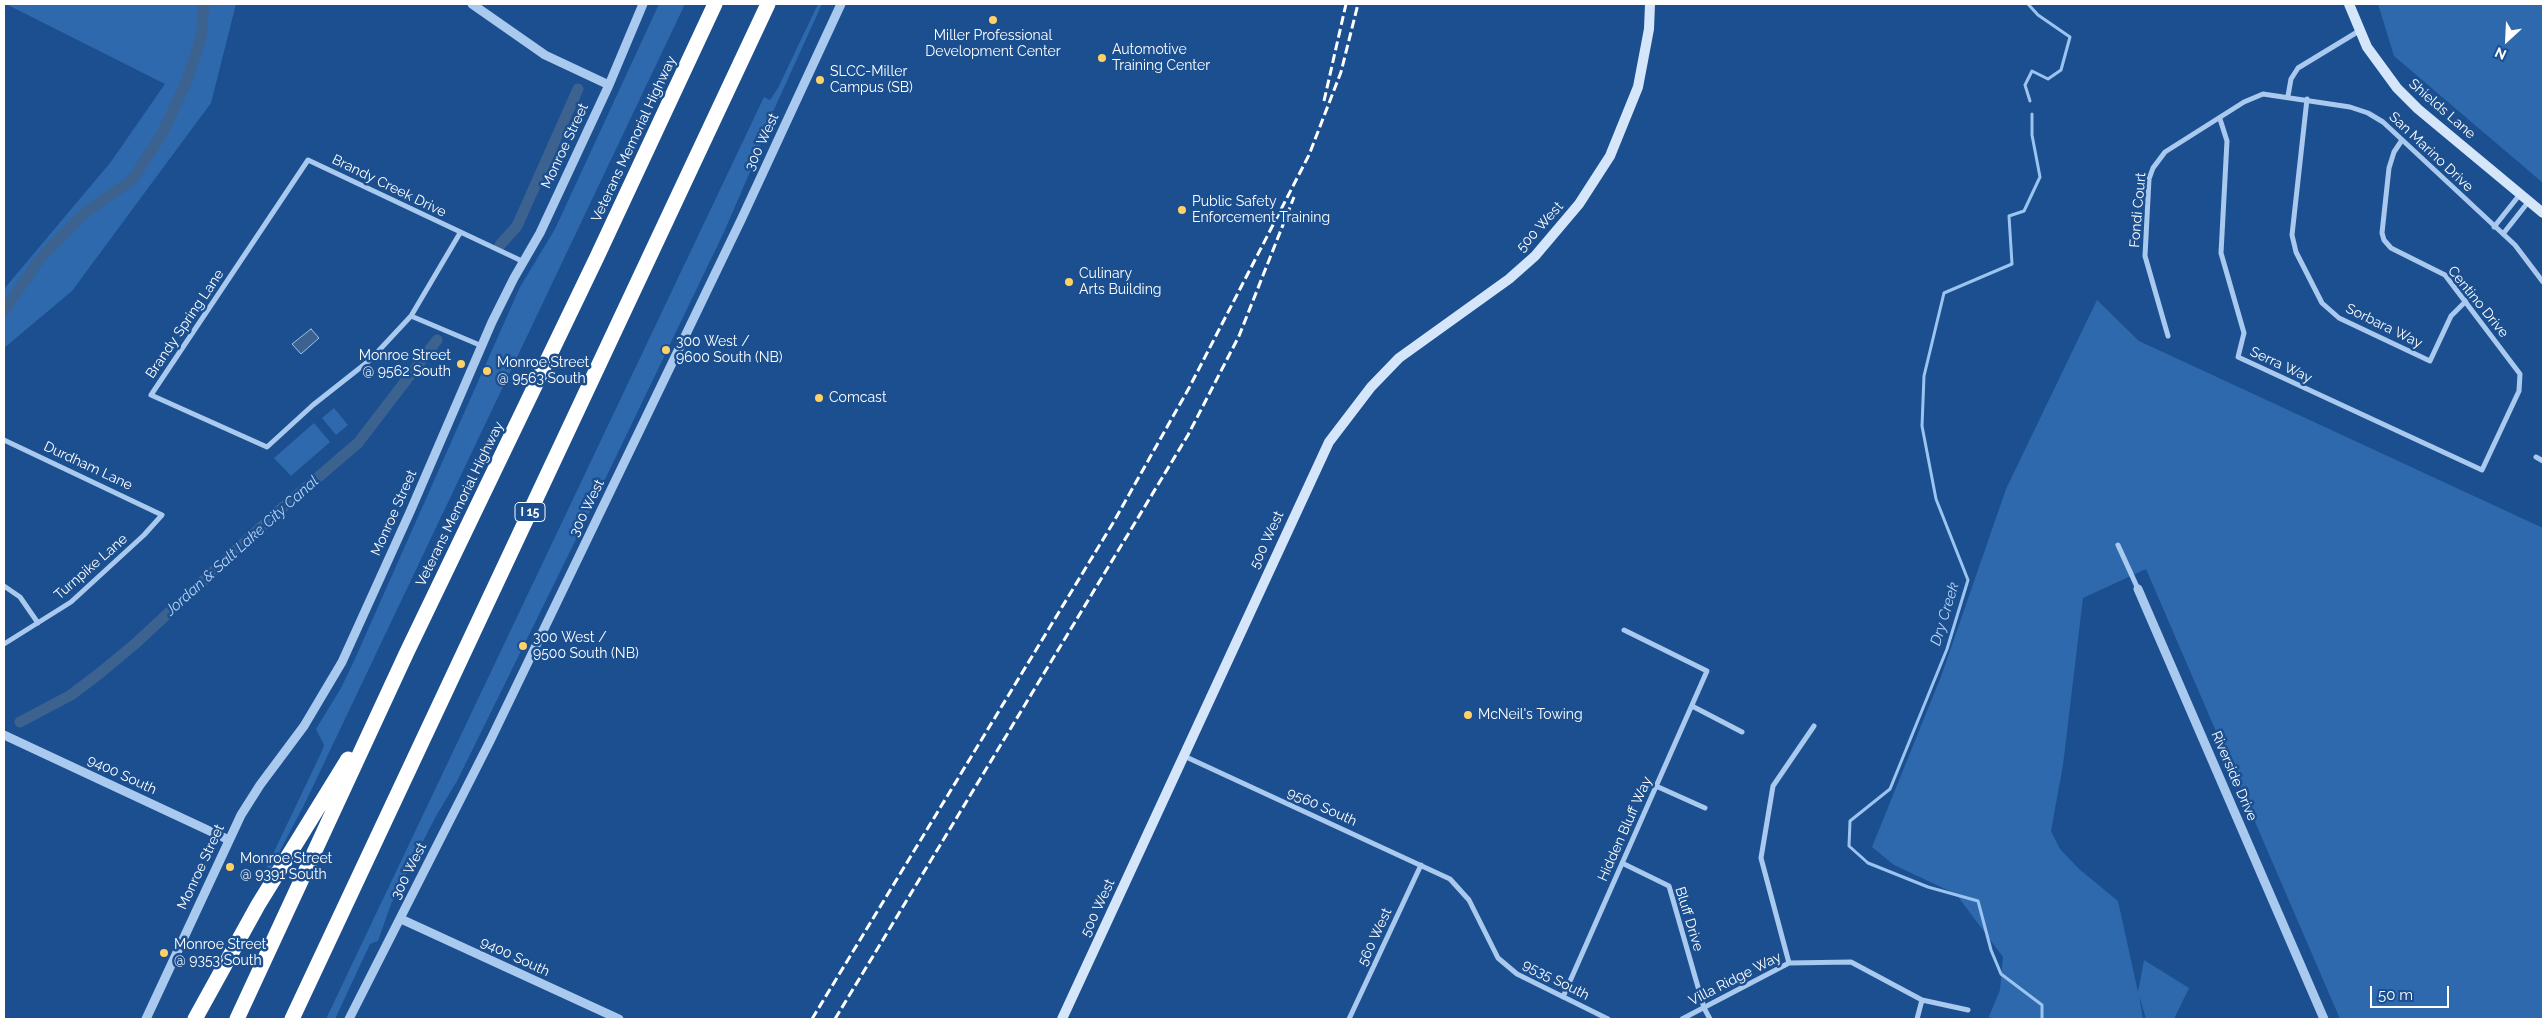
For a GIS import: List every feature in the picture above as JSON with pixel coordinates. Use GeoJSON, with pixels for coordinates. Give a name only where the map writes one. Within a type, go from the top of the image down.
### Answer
{"type":"FeatureCollection","features":[{"type":"Feature","properties":{"kind":"highway","name":"Veterans Memorial Highway"},"geometry":{"type":"LineString","coordinates":[[237,1019],[407,652],[597,257],[715,4]]}},
{"type":"Feature","properties":{"kind":"highway","name":"I 15"},"geometry":{"type":"LineString","coordinates":[[292,1019],[768,4]]}},
{"type":"Feature","properties":{"kind":"highway"},"geometry":{"type":"LineString","coordinates":[[195,1019],[258,905],[347,761],[407,652]]}},
{"type":"Feature","properties":{"kind":"main road","name":"500 West"},"geometry":{"type":"LineString","coordinates":[[1065,1018],[1330,442],[1349,413],[1399,358],[1426,336],[1485,298],[1535,256],[1579,204],[1610,156],[1638,87],[1648,37],[1650,4]]}},
{"type":"Feature","properties":{"kind":"main road","name":"Shields Lane"},"geometry":{"type":"LineString","coordinates":[[2349,4],[2359,31],[2376,61],[2408,99],[2530,200],[2543,213]]}},
{"type":"Feature","properties":{"kind":"street"},"geometry":{"type":"LineString","coordinates":[[472,4],[545,55],[609,85]]}},
{"type":"Feature","properties":{"kind":"street","name":"Monroe Street"},"geometry":{"type":"LineString","coordinates":[[146,1019],[241,815],[260,785],[304,726],[331,684],[410,512],[504,297],[540,233],[609,85],[642,4]]}},
{"type":"Feature","properties":{"kind":"street","name":"300 West"},"geometry":{"type":"LineString","coordinates":[[350,1019],[401,919],[639,432],[841,4]]}},
{"type":"Feature","properties":{"kind":"street"},"geometry":{"type":"LineString","coordinates":[[2288,96],[2292,75],[2298,68],[2359,31]]}},
{"type":"Feature","properties":{"kind":"street","name":"San Marino Drive"},"geometry":{"type":"LineString","coordinates":[[2220,119],[2259,94],[2307,99],[2368,113],[2383,122],[2503,234],[2520,252],[2543,282]]}},
{"type":"Feature","properties":{"kind":"street","name":"Sorbara Way"},"geometry":{"type":"LineString","coordinates":[[2307,99],[2292,235],[2296,252],[2322,303],[2338,318],[2430,361],[2451,316],[2466,301]]}},
{"type":"Feature","properties":{"kind":"street","name":"Fondi Court"},"geometry":{"type":"LineString","coordinates":[[2168,336],[2146,263],[2151,173],[2156,162],[2165,152],[2220,119]]}},
{"type":"Feature","properties":{"kind":"street","name":"Serra Way"},"geometry":{"type":"LineString","coordinates":[[2220,119],[2227,140],[2221,253],[2244,333],[2238,357],[2482,470]]}},
{"type":"Feature","properties":{"kind":"street","name":"Centino Drive"},"geometry":{"type":"LineString","coordinates":[[2402,140],[2394,152],[2389,168],[2382,233],[2384,240],[2391,248],[2442,272],[2518,369],[2521,380],[2519,391],[2482,470]]}},
{"type":"Feature","properties":{"kind":"street","name":"Brandy Creek Drive"},"geometry":{"type":"LineString","coordinates":[[308,160],[524,262]]}},
{"type":"Feature","properties":{"kind":"street","name":"Brandy Spring Lane"},"geometry":{"type":"LineString","coordinates":[[308,160],[152,395],[267,447],[313,405],[370,360],[411,316]]}},
{"type":"Feature","properties":{"kind":"street"},"geometry":{"type":"LineString","coordinates":[[2494,227],[2521,193]]}},
{"type":"Feature","properties":{"kind":"street"},"geometry":{"type":"LineString","coordinates":[[2503,234],[2530,200]]}},
{"type":"Feature","properties":{"kind":"street"},"geometry":{"type":"LineString","coordinates":[[460,233],[411,316],[482,346]]}},
{"type":"Feature","properties":{"kind":"street","name":"Durdham Lane"},"geometry":{"type":"LineString","coordinates":[[4,440],[162,515]]}},
{"type":"Feature","properties":{"kind":"street"},"geometry":{"type":"LineString","coordinates":[[2536,457],[2543,461]]}},
{"type":"Feature","properties":{"kind":"street","name":"Turnpike Lane"},"geometry":{"type":"LineString","coordinates":[[4,644],[71,602],[144,535],[162,515]]}},
{"type":"Feature","properties":{"kind":"street","name":"Riverside Drive"},"geometry":{"type":"LineString","coordinates":[[2118,545],[2324,1019]]}},
{"type":"Feature","properties":{"kind":"street"},"geometry":{"type":"LineString","coordinates":[[4,586],[20,597],[38,623]]}},
{"type":"Feature","properties":{"kind":"street","name":"Hidden Bluff Way"},"geometry":{"type":"LineString","coordinates":[[1563,997],[1707,671],[1624,630]]}},
{"type":"Feature","properties":{"kind":"street"},"geometry":{"type":"LineString","coordinates":[[1692,706],[1742,732]]}},
{"type":"Feature","properties":{"kind":"street"},"geometry":{"type":"LineString","coordinates":[[1789,963],[1761,858],[1773,786],[1814,726]]}},
{"type":"Feature","properties":{"kind":"street","name":"9400 South"},"geometry":{"type":"LineString","coordinates":[[4,735],[229,840]]}},
{"type":"Feature","properties":{"kind":"street","name":"9560 South"},"geometry":{"type":"LineString","coordinates":[[1184,756],[1450,878]]}},
{"type":"Feature","properties":{"kind":"street"},"geometry":{"type":"LineString","coordinates":[[1656,786],[1705,808]]}},
{"type":"Feature","properties":{"kind":"street","name":"Bluff Drive"},"geometry":{"type":"LineString","coordinates":[[1622,863],[1669,886],[1704,1008],[1710,1019]]}},
{"type":"Feature","properties":{"kind":"street","name":"560 West"},"geometry":{"type":"LineString","coordinates":[[1349,1019],[1421,864]]}},
{"type":"Feature","properties":{"kind":"street","name":"9535 South"},"geometry":{"type":"LineString","coordinates":[[1450,878],[1469,900],[1498,958],[1517,974],[1608,1019]]}},
{"type":"Feature","properties":{"kind":"street","name":"9400 South"},"geometry":{"type":"LineString","coordinates":[[401,919],[606,1017],[619,1019]]}},
{"type":"Feature","properties":{"kind":"street","name":"Villa Ridge Way"},"geometry":{"type":"LineString","coordinates":[[1682,1019],[1789,963],[1851,962],[1922,1000],[1968,1010]]}},
{"type":"Feature","properties":{"kind":"street"},"geometry":{"type":"LineString","coordinates":[[1917,1019],[1922,1000]]}},
{"type":"Feature","properties":{"kind":"shaded area"},"geometry":{"type":"Polygon","coordinates":[[[6,4],[236,4],[211,103],[72,291],[4,348],[4,289],[110,163],[165,84],[6,4]]]}},
{"type":"Feature","properties":{"kind":"shaded area"},"geometry":{"type":"Polygon","coordinates":[[[659,4],[685,4],[305,803],[264,881],[261,879],[322,751],[324,745],[316,729],[341,688],[354,661],[520,287],[555,229],[659,4]]]}},
{"type":"Feature","properties":{"kind":"shaded area"},"geometry":{"type":"Polygon","coordinates":[[[818,4],[822,4],[761,138],[759,151],[724,232],[586,519],[457,781],[436,816],[391,904],[378,941],[370,944],[335,1019],[326,1019],[764,97],[770,100],[778,88],[818,4]]]}},
{"type":"Feature","properties":{"kind":"shaded area"},"geometry":{"type":"Polygon","coordinates":[[[2378,4],[2543,4],[2543,183],[2394,56],[2378,4]]]}},
{"type":"Feature","properties":{"kind":"shaded area"},"geometry":{"type":"Polygon","coordinates":[[[2097,300],[2139,341],[2543,528],[2543,1019],[2340,1019],[2146,569],[2083,598],[2063,765],[2051,831],[2060,849],[2079,869],[2118,901],[2138,992],[2144,960],[2189,988],[2174,1019],[2146,1019],[2139,995],[2143,1019],[1988,1019],[2000,990],[2003,957],[1956,894],[1894,865],[1872,847],[1942,674],[2006,489],[2097,300]]]}},
{"type":"Feature","properties":{"kind":"shaded area"},"geometry":{"type":"Polygon","coordinates":[[[311,329],[319,338],[301,354],[292,344],[311,329]]]}},
{"type":"Feature","properties":{"kind":"shaded area"},"geometry":{"type":"Polygon","coordinates":[[[334,408],[348,425],[336,435],[322,418],[334,408]]]}},
{"type":"Feature","properties":{"kind":"shaded area"},"geometry":{"type":"Polygon","coordinates":[[[314,423],[330,442],[291,476],[274,458],[314,423]]]}},
{"type":"Feature","properties":{"kind":"waterway"},"geometry":{"type":"LineString","coordinates":[[4,311],[39,260],[83,214],[132,180],[162,134],[185,85],[201,38],[204,4]]}},
{"type":"Feature","properties":{"kind":"waterway","name":"Dry Creek"},"geometry":{"type":"LineString","coordinates":[[2028,4],[2038,15],[2070,37],[2061,70],[2048,79],[2032,71],[2025,85],[2030,101]]}},
{"type":"Feature","properties":{"kind":"waterway","name":"Jordan & Salt Lake City Canal"},"geometry":{"type":"LineString","coordinates":[[500,245],[517,226],[578,89]]}},
{"type":"Feature","properties":{"kind":"waterway","name":"Dry Creek"},"geometry":{"type":"LineString","coordinates":[[2032,114],[2032,135],[2040,177],[2024,211],[2009,216],[2012,264],[1944,293],[1924,376],[1922,426],[1936,499],[1968,580],[1947,649],[1890,789],[1850,821],[1849,846],[1868,863],[1928,887],[1978,901],[1991,950],[2001,974],[2042,1005],[2042,1019]]}},
{"type":"Feature","properties":{"kind":"waterway","name":"Jordan & Salt Lake City Canal"},"geometry":{"type":"LineString","coordinates":[[20,722],[71,695],[100,673],[135,644],[274,515],[358,443],[437,340]]}},
{"type":"Feature","properties":{"kind":"railway"},"geometry":{"type":"LineString","coordinates":[[1324,101],[1346,4]]}},
{"type":"Feature","properties":{"kind":"railway"},"geometry":{"type":"LineString","coordinates":[[812,1019],[1113,523],[1189,388],[1309,155],[1341,72],[1358,4]]}},
{"type":"Feature","properties":{"kind":"railway"},"geometry":{"type":"LineString","coordinates":[[835,1019],[1188,435],[1239,336],[1294,197]]}},
{"type":"Feature","properties":{"kind":"place","name":"Miller Professional Development Center"},"geometry":{"type":"Point","coordinates":[993,20]}},
{"type":"Feature","properties":{"kind":"place","name":"Automotive Training Center"},"geometry":{"type":"Point","coordinates":[1102,58]}},
{"type":"Feature","properties":{"kind":"place","name":"SLCC-Miller Campus (SB)"},"geometry":{"type":"Point","coordinates":[820,80]}},
{"type":"Feature","properties":{"kind":"place","name":"Public Safety Enforcement Training"},"geometry":{"type":"Point","coordinates":[1182,210]}},
{"type":"Feature","properties":{"kind":"place","name":"Culinary Arts Building"},"geometry":{"type":"Point","coordinates":[1069,282]}},
{"type":"Feature","properties":{"kind":"place","name":"300 West / 9600 South (NB)"},"geometry":{"type":"Point","coordinates":[666,350]}},
{"type":"Feature","properties":{"kind":"place","name":"Monroe Street @ 9562 South"},"geometry":{"type":"Point","coordinates":[461,364]}},
{"type":"Feature","properties":{"kind":"place","name":"Monroe Street @ 9563 South"},"geometry":{"type":"Point","coordinates":[487,371]}},
{"type":"Feature","properties":{"kind":"place","name":"Comcast"},"geometry":{"type":"Point","coordinates":[819,398]}},
{"type":"Feature","properties":{"kind":"place","name":"300 West / 9500 South (NB)"},"geometry":{"type":"Point","coordinates":[523,646]}},
{"type":"Feature","properties":{"kind":"place","name":"McNeil's Towing"},"geometry":{"type":"Point","coordinates":[1468,715]}},
{"type":"Feature","properties":{"kind":"place","name":"Monroe Street @ 9391 South"},"geometry":{"type":"Point","coordinates":[230,867]}},
{"type":"Feature","properties":{"kind":"place","name":"Monroe Street @ 9353 South"},"geometry":{"type":"Point","coordinates":[164,953]}}]}
